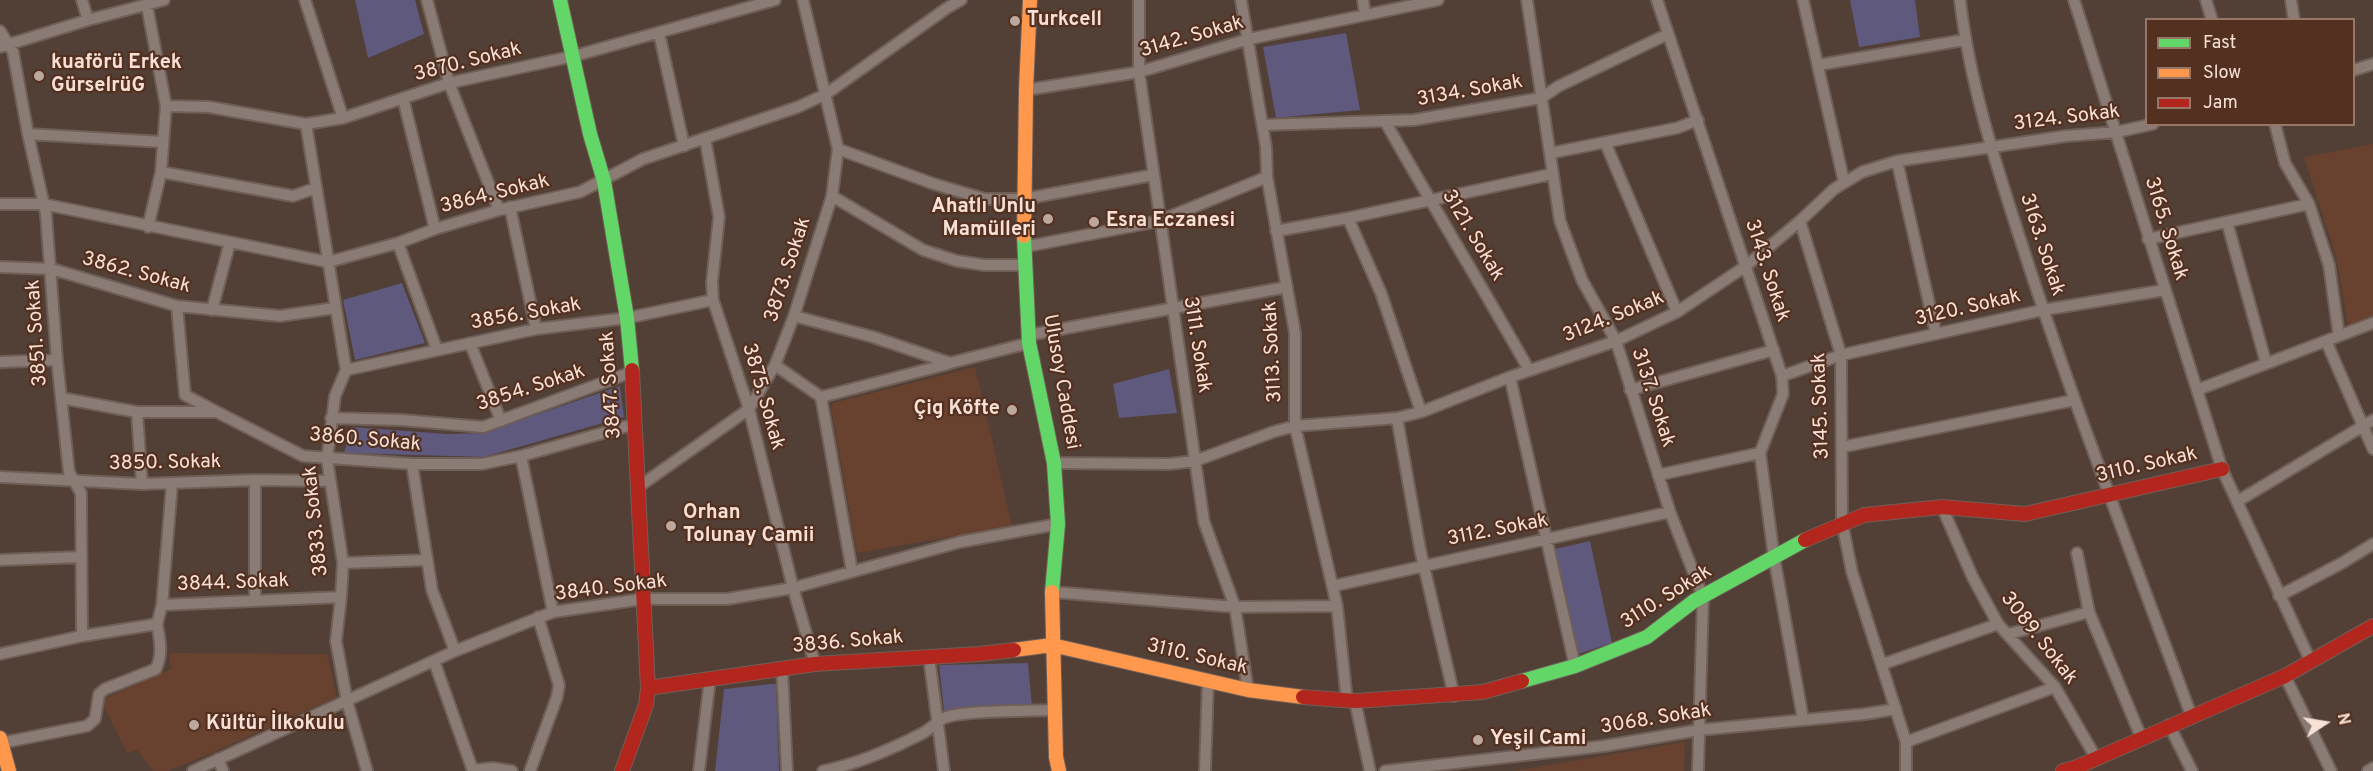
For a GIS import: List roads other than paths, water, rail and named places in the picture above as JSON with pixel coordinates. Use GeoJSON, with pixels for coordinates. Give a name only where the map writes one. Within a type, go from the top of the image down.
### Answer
{"type":"FeatureCollection","features":[{"type":"Feature","properties":{"kind":"street"},"geometry":{"type":"LineString","coordinates":[[82,0],[88,20]]}},
{"type":"Feature","properties":{"kind":"street"},"geometry":{"type":"LineString","coordinates":[[4,46],[164,0]]}},
{"type":"Feature","properties":{"kind":"street"},"geometry":{"type":"LineString","coordinates":[[305,0],[343,118]]}},
{"type":"Feature","properties":{"kind":"street"},"geometry":{"type":"LineString","coordinates":[[427,0],[448,83],[504,208],[536,329]]}},
{"type":"Feature","properties":{"kind":"street","name":"3847. Sokak"},"geometry":{"type":"LineString","coordinates":[[560,0],[590,134],[604,181],[627,318],[632,372],[648,688],[646,705],[622,771]]}},
{"type":"Feature","properties":{"kind":"street","name":"3870. Sokak"},"geometry":{"type":"LineString","coordinates":[[166,106],[209,107],[306,124],[343,118],[448,83],[574,56],[775,0]]}},
{"type":"Feature","properties":{"kind":"street","name":"3873. Sokak"},"geometry":{"type":"LineString","coordinates":[[637,488],[749,409],[775,365],[794,316],[832,196],[838,149],[803,0]]}},
{"type":"Feature","properties":{"kind":"street","name":"3864. Sokak"},"geometry":{"type":"LineString","coordinates":[[0,204],[43,204],[328,262],[398,243],[504,208],[580,192],[644,159],[798,107],[825,94],[961,0]]}},
{"type":"Feature","properties":{"kind":"street","name":"Ulusoy Caddesi"},"geometry":{"type":"LineString","coordinates":[[1030,0],[1026,90],[1024,246],[1029,339],[1054,463],[1058,524],[1052,591],[1052,645],[1056,757],[1059,771]]}},
{"type":"Feature","properties":{"kind":"street","name":"3111. Sokak"},"geometry":{"type":"LineString","coordinates":[[1139,0],[1139,72],[1204,522],[1235,607],[1248,690]]}},
{"type":"Feature","properties":{"kind":"street","name":"3113. Sokak"},"geometry":{"type":"LineString","coordinates":[[1242,0],[1263,125],[1267,177],[1295,333],[1295,426],[1333,586],[1351,701],[1370,771]]}},
{"type":"Feature","properties":{"kind":"street"},"geometry":{"type":"LineString","coordinates":[[1363,0],[1365,14]]}},
{"type":"Feature","properties":{"kind":"street","name":"3142. Sokak"},"geometry":{"type":"LineString","coordinates":[[1026,90],[1139,72],[1249,39],[1438,0]]}},
{"type":"Feature","properties":{"kind":"street","name":"3137. Sokak"},"geometry":{"type":"LineString","coordinates":[[1527,0],[1560,221],[1582,280],[1616,341],[1670,512],[1703,597]]}},
{"type":"Feature","properties":{"kind":"street","name":"3143. Sokak"},"geometry":{"type":"LineString","coordinates":[[1657,0],[1782,376],[1783,394],[1760,453],[1774,557],[1803,719]]}},
{"type":"Feature","properties":{"kind":"street"},"geometry":{"type":"LineString","coordinates":[[1803,0],[1844,182]]}},
{"type":"Feature","properties":{"kind":"street","name":"3163. Sokak"},"geometry":{"type":"LineString","coordinates":[[1960,0],[1964,40],[1990,147],[2075,400],[2192,715]]}},
{"type":"Feature","properties":{"kind":"street","name":"3165. Sokak"},"geometry":{"type":"LineString","coordinates":[[2074,0],[2222,469],[2310,660]]}},
{"type":"Feature","properties":{"kind":"street"},"geometry":{"type":"LineString","coordinates":[[2206,0],[2211,18]]}},
{"type":"Feature","properties":{"kind":"street"},"geometry":{"type":"LineString","coordinates":[[2291,0],[2294,18]]}},
{"type":"Feature","properties":{"kind":"street"},"geometry":{"type":"LineString","coordinates":[[147,6],[166,106],[161,172],[148,227]]}},
{"type":"Feature","properties":{"kind":"street","name":"3851. Sokak"},"geometry":{"type":"LineString","coordinates":[[0,31],[4,46],[13,52],[46,214],[52,269],[57,360],[69,472],[72,482],[81,493],[82,636]]}},
{"type":"Feature","properties":{"kind":"street"},"geometry":{"type":"LineString","coordinates":[[659,33],[684,146]]}},
{"type":"Feature","properties":{"kind":"street","name":"3134. Sokak"},"geometry":{"type":"LineString","coordinates":[[1263,125],[1414,120],[1541,98],[1559,86],[1668,34]]}},
{"type":"Feature","properties":{"kind":"street"},"geometry":{"type":"LineString","coordinates":[[1818,65],[1964,40]]}},
{"type":"Feature","properties":{"kind":"street"},"geometry":{"type":"LineString","coordinates":[[2355,70],[2373,64]]}},
{"type":"Feature","properties":{"kind":"street"},"geometry":{"type":"LineString","coordinates":[[403,98],[435,229]]}},
{"type":"Feature","properties":{"kind":"street"},"geometry":{"type":"LineString","coordinates":[[1551,153],[1677,128],[1698,120]]}},
{"type":"Feature","properties":{"kind":"street","name":"3121. Sokak"},"geometry":{"type":"LineString","coordinates":[[1385,121],[1529,370]]}},
{"type":"Feature","properties":{"kind":"street"},"geometry":{"type":"LineString","coordinates":[[306,124],[346,370]]}},
{"type":"Feature","properties":{"kind":"street","name":"3124. Sokak"},"geometry":{"type":"LineString","coordinates":[[1054,463],[1169,464],[1196,461],[1295,426],[1397,418],[1421,412],[1529,370],[1616,341],[1677,312],[1746,266],[1844,182],[1862,172],[1897,161],[2066,136],[2117,132],[2145,126]]}},
{"type":"Feature","properties":{"kind":"street"},"geometry":{"type":"LineString","coordinates":[[2275,126],[2285,163],[2308,204],[2329,265],[2339,336]]}},
{"type":"Feature","properties":{"kind":"street"},"geometry":{"type":"LineString","coordinates":[[28,134],[163,142]]}},
{"type":"Feature","properties":{"kind":"street","name":"3875. Sokak"},"geometry":{"type":"LineString","coordinates":[[705,138],[719,217],[712,282],[713,300],[749,409],[793,588],[815,664]]}},
{"type":"Feature","properties":{"kind":"street"},"geometry":{"type":"LineString","coordinates":[[1605,142],[1677,312]]}},
{"type":"Feature","properties":{"kind":"street"},"geometry":{"type":"LineString","coordinates":[[838,149],[934,184],[985,199],[1024,199],[1153,175]]}},
{"type":"Feature","properties":{"kind":"street"},"geometry":{"type":"LineString","coordinates":[[1897,161],[1936,334]]}},
{"type":"Feature","properties":{"kind":"street"},"geometry":{"type":"LineString","coordinates":[[161,172],[293,196],[316,188]]}},
{"type":"Feature","properties":{"kind":"street"},"geometry":{"type":"LineString","coordinates":[[1276,231],[1348,218],[1552,174]]}},
{"type":"Feature","properties":{"kind":"street"},"geometry":{"type":"LineString","coordinates":[[1024,246],[1159,220],[1267,177]]}},
{"type":"Feature","properties":{"kind":"street"},"geometry":{"type":"LineString","coordinates":[[832,196],[923,250],[957,261],[984,265],[1025,265]]}},
{"type":"Feature","properties":{"kind":"street"},"geometry":{"type":"LineString","coordinates":[[2148,239],[2308,204]]}},
{"type":"Feature","properties":{"kind":"street"},"geometry":{"type":"LineString","coordinates":[[1348,218],[1381,293],[1421,412]]}},
{"type":"Feature","properties":{"kind":"street","name":"3145. Sokak"},"geometry":{"type":"LineString","coordinates":[[1800,221],[1841,355],[1842,522],[1852,572],[1906,742],[1906,771]]}},
{"type":"Feature","properties":{"kind":"street"},"geometry":{"type":"LineString","coordinates":[[2227,222],[2266,363]]}},
{"type":"Feature","properties":{"kind":"street"},"geometry":{"type":"LineString","coordinates":[[212,310],[230,242]]}},
{"type":"Feature","properties":{"kind":"street"},"geometry":{"type":"LineString","coordinates":[[398,243],[437,350]]}},
{"type":"Feature","properties":{"kind":"street","name":"3862. Sokak"},"geometry":{"type":"LineString","coordinates":[[0,267],[52,269],[177,306],[280,316],[335,308]]}},
{"type":"Feature","properties":{"kind":"street"},"geometry":{"type":"LineString","coordinates":[[821,397],[950,363],[1029,339],[1172,308],[1287,287]]}},
{"type":"Feature","properties":{"kind":"street","name":"3120. Sokak"},"geometry":{"type":"LineString","coordinates":[[1782,376],[1841,355],[2043,310],[2165,290]]}},
{"type":"Feature","properties":{"kind":"street","name":"3856. Sokak"},"geometry":{"type":"LineString","coordinates":[[346,370],[536,329],[627,318],[713,300]]}},
{"type":"Feature","properties":{"kind":"street"},"geometry":{"type":"LineString","coordinates":[[177,306],[185,394],[217,412]]}},
{"type":"Feature","properties":{"kind":"street"},"geometry":{"type":"LineString","coordinates":[[794,316],[873,337],[950,363]]}},
{"type":"Feature","properties":{"kind":"street"},"geometry":{"type":"LineString","coordinates":[[2197,390],[2373,323]]}},
{"type":"Feature","properties":{"kind":"street"},"geometry":{"type":"LineString","coordinates":[[2325,341],[2373,449]]}},
{"type":"Feature","properties":{"kind":"street"},"geometry":{"type":"LineString","coordinates":[[470,343],[501,421]]}},
{"type":"Feature","properties":{"kind":"street"},"geometry":{"type":"LineString","coordinates":[[1630,390],[1774,350]]}},
{"type":"Feature","properties":{"kind":"street"},"geometry":{"type":"LineString","coordinates":[[0,363],[57,360]]}},
{"type":"Feature","properties":{"kind":"street"},"geometry":{"type":"LineString","coordinates":[[775,365],[821,397],[852,571]]}},
{"type":"Feature","properties":{"kind":"street","name":"3833. Sokak"},"geometry":{"type":"LineString","coordinates":[[346,370],[335,396],[327,459],[342,563],[336,640],[347,701],[368,771]]}},
{"type":"Feature","properties":{"kind":"street","name":"3854. Sokak"},"geometry":{"type":"LineString","coordinates":[[331,418],[402,420],[483,427],[632,372]]}},
{"type":"Feature","properties":{"kind":"street"},"geometry":{"type":"LineString","coordinates":[[1510,377],[1575,666]]}},
{"type":"Feature","properties":{"kind":"street","name":"3860. Sokak"},"geometry":{"type":"LineString","coordinates":[[61,398],[137,412],[217,412],[303,456],[412,464],[482,464],[521,456],[635,424]]}},
{"type":"Feature","properties":{"kind":"street"},"geometry":{"type":"LineString","coordinates":[[1842,447],[2075,400]]}},
{"type":"Feature","properties":{"kind":"street"},"geometry":{"type":"LineString","coordinates":[[137,412],[142,484]]}},
{"type":"Feature","properties":{"kind":"street"},"geometry":{"type":"LineString","coordinates":[[1397,418],[1423,564],[1454,696]]}},
{"type":"Feature","properties":{"kind":"street"},"geometry":{"type":"LineString","coordinates":[[2238,501],[2373,420]]}},
{"type":"Feature","properties":{"kind":"street"},"geometry":{"type":"LineString","coordinates":[[1658,475],[1760,453]]}},
{"type":"Feature","properties":{"kind":"street"},"geometry":{"type":"LineString","coordinates":[[521,456],[554,612]]}},
{"type":"Feature","properties":{"kind":"street"},"geometry":{"type":"LineString","coordinates":[[412,464],[432,590],[455,651]]}},
{"type":"Feature","properties":{"kind":"street","name":"3110. Sokak"},"geometry":{"type":"LineString","coordinates":[[1052,645],[1248,690],[1351,701],[1454,696],[1483,692],[1575,666],[1647,638],[1703,597],[1842,522],[1864,515],[1942,507],[2025,514],[2222,469]]}},
{"type":"Feature","properties":{"kind":"street","name":"3850. Sokak"},"geometry":{"type":"LineString","coordinates":[[0,477],[142,484],[255,480],[330,482]]}},
{"type":"Feature","properties":{"kind":"street"},"geometry":{"type":"LineString","coordinates":[[255,480],[255,601]]}},
{"type":"Feature","properties":{"kind":"street"},"geometry":{"type":"LineString","coordinates":[[162,605],[172,484]]}},
{"type":"Feature","properties":{"kind":"street","name":"3089. Sokak"},"geometry":{"type":"LineString","coordinates":[[1942,507],[1973,578],[1998,624],[2055,687],[2096,758]]}},
{"type":"Feature","properties":{"kind":"street","name":"3112. Sokak"},"geometry":{"type":"LineString","coordinates":[[1333,586],[1423,564],[1547,540],[1670,512]]}},
{"type":"Feature","properties":{"kind":"street","name":"3840. Sokak"},"geometry":{"type":"LineString","coordinates":[[193,771],[455,651],[554,612],[643,599],[727,599],[793,588],[960,542],[1058,524]]}},
{"type":"Feature","properties":{"kind":"street"},"geometry":{"type":"LineString","coordinates":[[2279,596],[2373,544]]}},
{"type":"Feature","properties":{"kind":"street"},"geometry":{"type":"LineString","coordinates":[[2077,553],[2089,612],[2141,737]]}},
{"type":"Feature","properties":{"kind":"street"},"geometry":{"type":"LineString","coordinates":[[0,560],[81,557]]}},
{"type":"Feature","properties":{"kind":"street"},"geometry":{"type":"LineString","coordinates":[[342,563],[427,560]]}},
{"type":"Feature","properties":{"kind":"street"},"geometry":{"type":"LineString","coordinates":[[1052,591],[1235,607],[1337,606]]}},
{"type":"Feature","properties":{"kind":"street","name":"3844. Sokak"},"geometry":{"type":"LineString","coordinates":[[157,624],[162,605],[341,597]]}},
{"type":"Feature","properties":{"kind":"street"},"geometry":{"type":"LineString","coordinates":[[1698,771],[1703,597]]}},
{"type":"Feature","properties":{"kind":"street"},"geometry":{"type":"LineString","coordinates":[[2009,634],[2089,612]]}},
{"type":"Feature","properties":{"kind":"street"},"geometry":{"type":"LineString","coordinates":[[530,771],[557,697],[559,685],[538,617]]}},
{"type":"Feature","properties":{"kind":"street"},"geometry":{"type":"LineString","coordinates":[[0,654],[82,636],[157,624],[161,644],[161,657],[156,669],[105,689],[99,694],[95,718],[87,726],[1,740],[9,771]]}},
{"type":"Feature","properties":{"kind":"street"},"geometry":{"type":"LineString","coordinates":[[1883,664],[1998,624]]}},
{"type":"Feature","properties":{"kind":"street"},"geometry":{"type":"LineString","coordinates":[[2063,771],[2078,769],[2141,737],[2284,676],[2373,626]]}},
{"type":"Feature","properties":{"kind":"street","name":"3836. Sokak"},"geometry":{"type":"LineString","coordinates":[[648,688],[815,664],[928,657],[1052,645]]}},
{"type":"Feature","properties":{"kind":"street"},"geometry":{"type":"LineString","coordinates":[[928,657],[945,771]]}},
{"type":"Feature","properties":{"kind":"street"},"geometry":{"type":"LineString","coordinates":[[434,661],[473,770],[493,768],[512,771]]}},
{"type":"Feature","properties":{"kind":"street"},"geometry":{"type":"LineString","coordinates":[[782,668],[787,771]]}},
{"type":"Feature","properties":{"kind":"street"},"geometry":{"type":"LineString","coordinates":[[2284,676],[2331,771]]}},
{"type":"Feature","properties":{"kind":"street"},"geometry":{"type":"LineString","coordinates":[[699,771],[710,679]]}},
{"type":"Feature","properties":{"kind":"street"},"geometry":{"type":"LineString","coordinates":[[1205,771],[1208,681]]}},
{"type":"Feature","properties":{"kind":"street"},"geometry":{"type":"LineString","coordinates":[[1906,742],[2055,687]]}},
{"type":"Feature","properties":{"kind":"street","name":"3068. Sokak"},"geometry":{"type":"LineString","coordinates":[[1385,771],[1498,765],[1699,730],[1896,709]]}},
{"type":"Feature","properties":{"kind":"street"},"geometry":{"type":"LineString","coordinates":[[823,771],[854,764],[923,733],[944,718],[965,714],[1054,710]]}},
{"type":"Feature","properties":{"kind":"street"},"geometry":{"type":"LineString","coordinates":[[2169,725],[2192,771]]}},
{"type":"Feature","properties":{"kind":"street"},"geometry":{"type":"LineString","coordinates":[[218,759],[223,771]]}},
{"type":"Feature","properties":{"kind":"street"},"geometry":{"type":"LineString","coordinates":[[2368,771],[2373,768]]}},
{"type":"Feature","properties":{"kind":"place","name":"Turkcell"},"geometry":{"type":"Point","coordinates":[1015,21]}},
{"type":"Feature","properties":{"kind":"place","name":"kuaförü Erkek GürselrüG"},"geometry":{"type":"Point","coordinates":[39,76]}},
{"type":"Feature","properties":{"kind":"place","name":"Ahatlı Unlu Mamülleri"},"geometry":{"type":"Point","coordinates":[1048,219]}},
{"type":"Feature","properties":{"kind":"place","name":"Esra Eczanesi"},"geometry":{"type":"Point","coordinates":[1094,222]}},
{"type":"Feature","properties":{"kind":"place","name":"Çig Köfte"},"geometry":{"type":"Point","coordinates":[1012,410]}},
{"type":"Feature","properties":{"kind":"place","name":"Orhan Tolunay Camii"},"geometry":{"type":"Point","coordinates":[671,526]}},
{"type":"Feature","properties":{"kind":"place","name":"Kültür İlkokulu"},"geometry":{"type":"Point","coordinates":[194,725]}},
{"type":"Feature","properties":{"kind":"place","name":"Yeşil Cami"},"geometry":{"type":"Point","coordinates":[1478,740]}}]}
